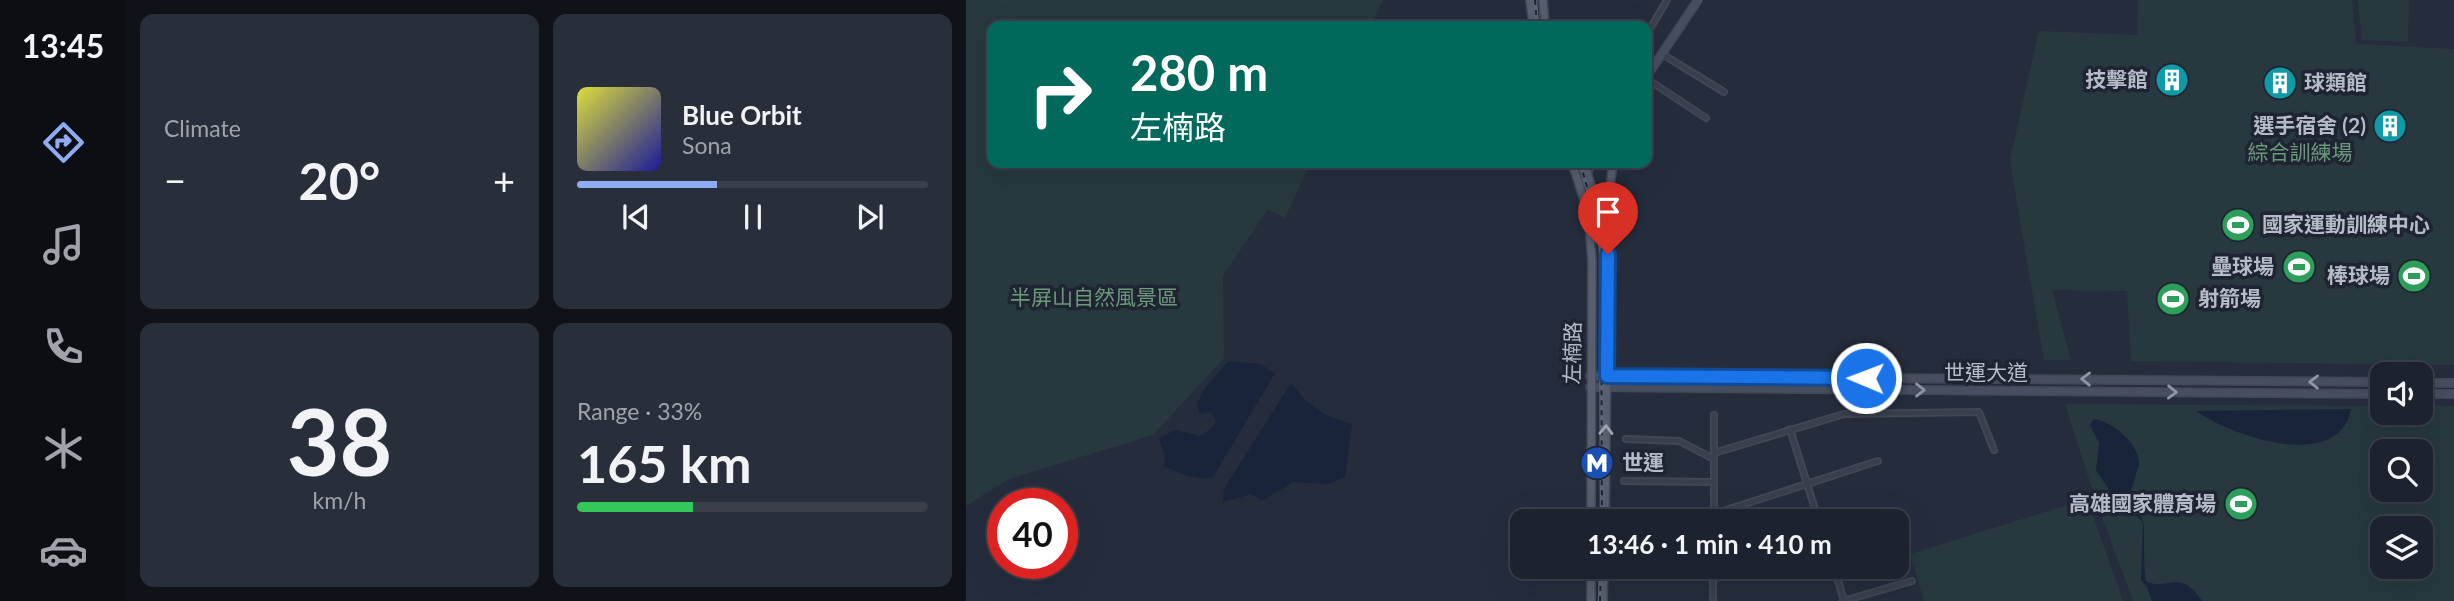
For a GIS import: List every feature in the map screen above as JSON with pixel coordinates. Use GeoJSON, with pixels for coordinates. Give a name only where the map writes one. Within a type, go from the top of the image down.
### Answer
{"type":"FeatureCollection","features":[{"type":"Feature","properties":{"kind":"main road"},"geometry":{"type":"LineString","coordinates":[[1530,0],[1532,21]]}},
{"type":"Feature","properties":{"kind":"main road"},"geometry":{"type":"LineString","coordinates":[[1543,0],[1545,21]]}},
{"type":"Feature","properties":{"kind":"main road","name":"左楠路"},"geometry":{"type":"LineString","coordinates":[[1574,168],[1588,212],[1592,260],[1591,509]]}},
{"type":"Feature","properties":{"kind":"main road"},"geometry":{"type":"LineString","coordinates":[[1586,168],[1605,229]]}},
{"type":"Feature","properties":{"kind":"main road"},"geometry":{"type":"LineString","coordinates":[[1605,229],[1612,168]]}},
{"type":"Feature","properties":{"kind":"main road","name":"左楠路"},"geometry":{"type":"LineString","coordinates":[[1605,229],[1608,254],[1605,509]]}},
{"type":"Feature","properties":{"kind":"main road"},"geometry":{"type":"LineString","coordinates":[[1591,579],[1591,601]]}},
{"type":"Feature","properties":{"kind":"main road"},"geometry":{"type":"LineString","coordinates":[[1603,601],[1604,579]]}},
{"type":"Feature","properties":{"kind":"street"},"geometry":{"type":"LineString","coordinates":[[1652,26],[1667,0]]}},
{"type":"Feature","properties":{"kind":"street"},"geometry":{"type":"LineString","coordinates":[[1652,69],[1699,0]]}},
{"type":"Feature","properties":{"kind":"street"},"geometry":{"type":"LineString","coordinates":[[1662,54],[1724,92]]}},
{"type":"Feature","properties":{"kind":"street"},"geometry":{"type":"LineString","coordinates":[[1652,80],[1706,118]]}},
{"type":"Feature","properties":{"kind":"street"},"geometry":{"type":"LineString","coordinates":[[1580,187],[1589,168]]}},
{"type":"Feature","properties":{"kind":"street","name":"世運大道"},"geometry":{"type":"LineString","coordinates":[[1590,376],[2370,382]]}},
{"type":"Feature","properties":{"kind":"street"},"geometry":{"type":"LineString","coordinates":[[2433,383],[2454,383]]}},
{"type":"Feature","properties":{"kind":"street","name":"世運大道"},"geometry":{"type":"LineString","coordinates":[[1590,387],[2370,394]]}},
{"type":"Feature","properties":{"kind":"street"},"geometry":{"type":"LineString","coordinates":[[2433,394],[2454,394]]}},
{"type":"Feature","properties":{"kind":"street"},"geometry":{"type":"LineString","coordinates":[[1626,439],[1679,441],[1714,456],[1790,429],[1844,414],[1979,412],[1994,450]]}},
{"type":"Feature","properties":{"kind":"street"},"geometry":{"type":"LineString","coordinates":[[1714,415],[1714,509]]}},
{"type":"Feature","properties":{"kind":"street"},"geometry":{"type":"LineString","coordinates":[[1790,429],[1815,509]]}},
{"type":"Feature","properties":{"kind":"street"},"geometry":{"type":"LineString","coordinates":[[1731,509],[1878,461]]}},
{"type":"Feature","properties":{"kind":"street"},"geometry":{"type":"LineString","coordinates":[[1624,481],[1714,482]]}},
{"type":"Feature","properties":{"kind":"street"},"geometry":{"type":"LineString","coordinates":[[1713,579],[1713,601]]}},
{"type":"Feature","properties":{"kind":"street"},"geometry":{"type":"LineString","coordinates":[[1838,579],[1844,601],[1912,581]]}},
{"type":"Feature","properties":{"kind":"green space","name":"半屏山自然風景區"},"geometry":{"type":"Polygon","coordinates":[[[966,0],[1383,0],[1373,21],[987,21],[987,168],[1308,168],[1285,218],[1268,209],[1223,276],[1224,358],[1153,435],[1009,479],[995,488],[987,488],[987,493],[966,506],[966,0]]]}},
{"type":"Feature","properties":{"kind":"green space","name":"國家運動訓練中心"},"geometry":{"type":"Polygon","coordinates":[[[2138,0],[2352,0],[2356,44],[2454,49],[2454,365],[2433,365],[2433,362],[2370,364],[2131,361],[2127,291],[2052,290],[2071,360],[2044,360],[2010,160],[2039,31],[2137,35],[2138,0]]]}},
{"type":"Feature","properties":{"kind":"green space"},"geometry":{"type":"Polygon","coordinates":[[[2358,0],[2409,0],[2408,42],[2362,40],[2358,0]]]}},
{"type":"Feature","properties":{"kind":"green space"},"geometry":{"type":"Polygon","coordinates":[[[2065,404],[2370,406],[2370,425],[2433,425],[2433,406],[2454,406],[2454,601],[2133,601],[2094,495],[2065,404]]]}},
{"type":"Feature","properties":{"kind":"green space"},"geometry":{"type":"Polygon","coordinates":[[[2087,499],[2123,601],[1924,601],[1910,554],[2087,499]]]}},
{"type":"Feature","properties":{"kind":"water"},"geometry":{"type":"Polygon","coordinates":[[[1229,361],[1260,364],[1275,373],[1213,477],[1195,478],[1164,466],[1165,457],[1159,438],[1175,430],[1200,436],[1213,427],[1216,421],[1211,412],[1200,414],[1197,404],[1205,388],[1229,361]]]}},
{"type":"Feature","properties":{"kind":"water"},"geometry":{"type":"Polygon","coordinates":[[[1291,383],[1306,401],[1328,416],[1352,424],[1345,477],[1328,484],[1293,482],[1262,501],[1251,494],[1223,502],[1224,489],[1291,383]]]}},
{"type":"Feature","properties":{"kind":"water"},"geometry":{"type":"Polygon","coordinates":[[[2351,409],[2342,429],[2326,440],[2305,445],[2256,438],[2232,430],[2196,411],[2351,409]]]}},
{"type":"Feature","properties":{"kind":"water"},"geometry":{"type":"Polygon","coordinates":[[[2094,419],[2116,429],[2130,441],[2138,456],[2139,465],[2127,505],[2143,521],[2146,581],[2154,584],[2174,582],[2187,585],[2202,601],[2152,601],[2141,580],[2143,522],[2126,506],[2121,508],[2096,470],[2099,443],[2090,425],[2094,419]]]}},
{"type":"Feature","properties":{"kind":"railway"},"geometry":{"type":"LineString","coordinates":[[1535,0],[1537,21]]}},
{"type":"Feature","properties":{"kind":"railway"},"geometry":{"type":"LineString","coordinates":[[1581,168],[1596,217],[1601,251],[1602,509]]}},
{"type":"Feature","properties":{"kind":"railway"},"geometry":{"type":"LineString","coordinates":[[1600,601],[1601,579]]}},
{"type":"Feature","properties":{"kind":"place","name":"技擊館"},"geometry":{"type":"Point","coordinates":[2172,80]}},
{"type":"Feature","properties":{"kind":"place","name":"球類館"},"geometry":{"type":"Point","coordinates":[2280,83]}},
{"type":"Feature","properties":{"kind":"place","name":"選手宿舍 (2)"},"geometry":{"type":"Point","coordinates":[2390,126]}},
{"type":"Feature","properties":{"kind":"place","name":"國家運動訓練中心"},"geometry":{"type":"Point","coordinates":[2238,225]}},
{"type":"Feature","properties":{"kind":"place","name":"壘球場"},"geometry":{"type":"Point","coordinates":[2299,267]}},
{"type":"Feature","properties":{"kind":"place","name":"棒球場"},"geometry":{"type":"Point","coordinates":[2414,276]}},
{"type":"Feature","properties":{"kind":"place","name":"射箭場"},"geometry":{"type":"Point","coordinates":[2173,299]}},
{"type":"Feature","properties":{"kind":"place","name":"世運"},"geometry":{"type":"Point","coordinates":[1597,463]}},
{"type":"Feature","properties":{"kind":"place","name":"高雄國家體育場"},"geometry":{"type":"Point","coordinates":[2241,504]}},
{"type":"Feature","properties":{"kind":"route"},"geometry":{"type":"LineString","coordinates":[[1608,254],[1607,376],[1866,378]]}},
{"type":"Feature","properties":{"kind":"park label","name":"綜合訓練場"},"geometry":{"type":"Point","coordinates":[2300,153]}}]}
